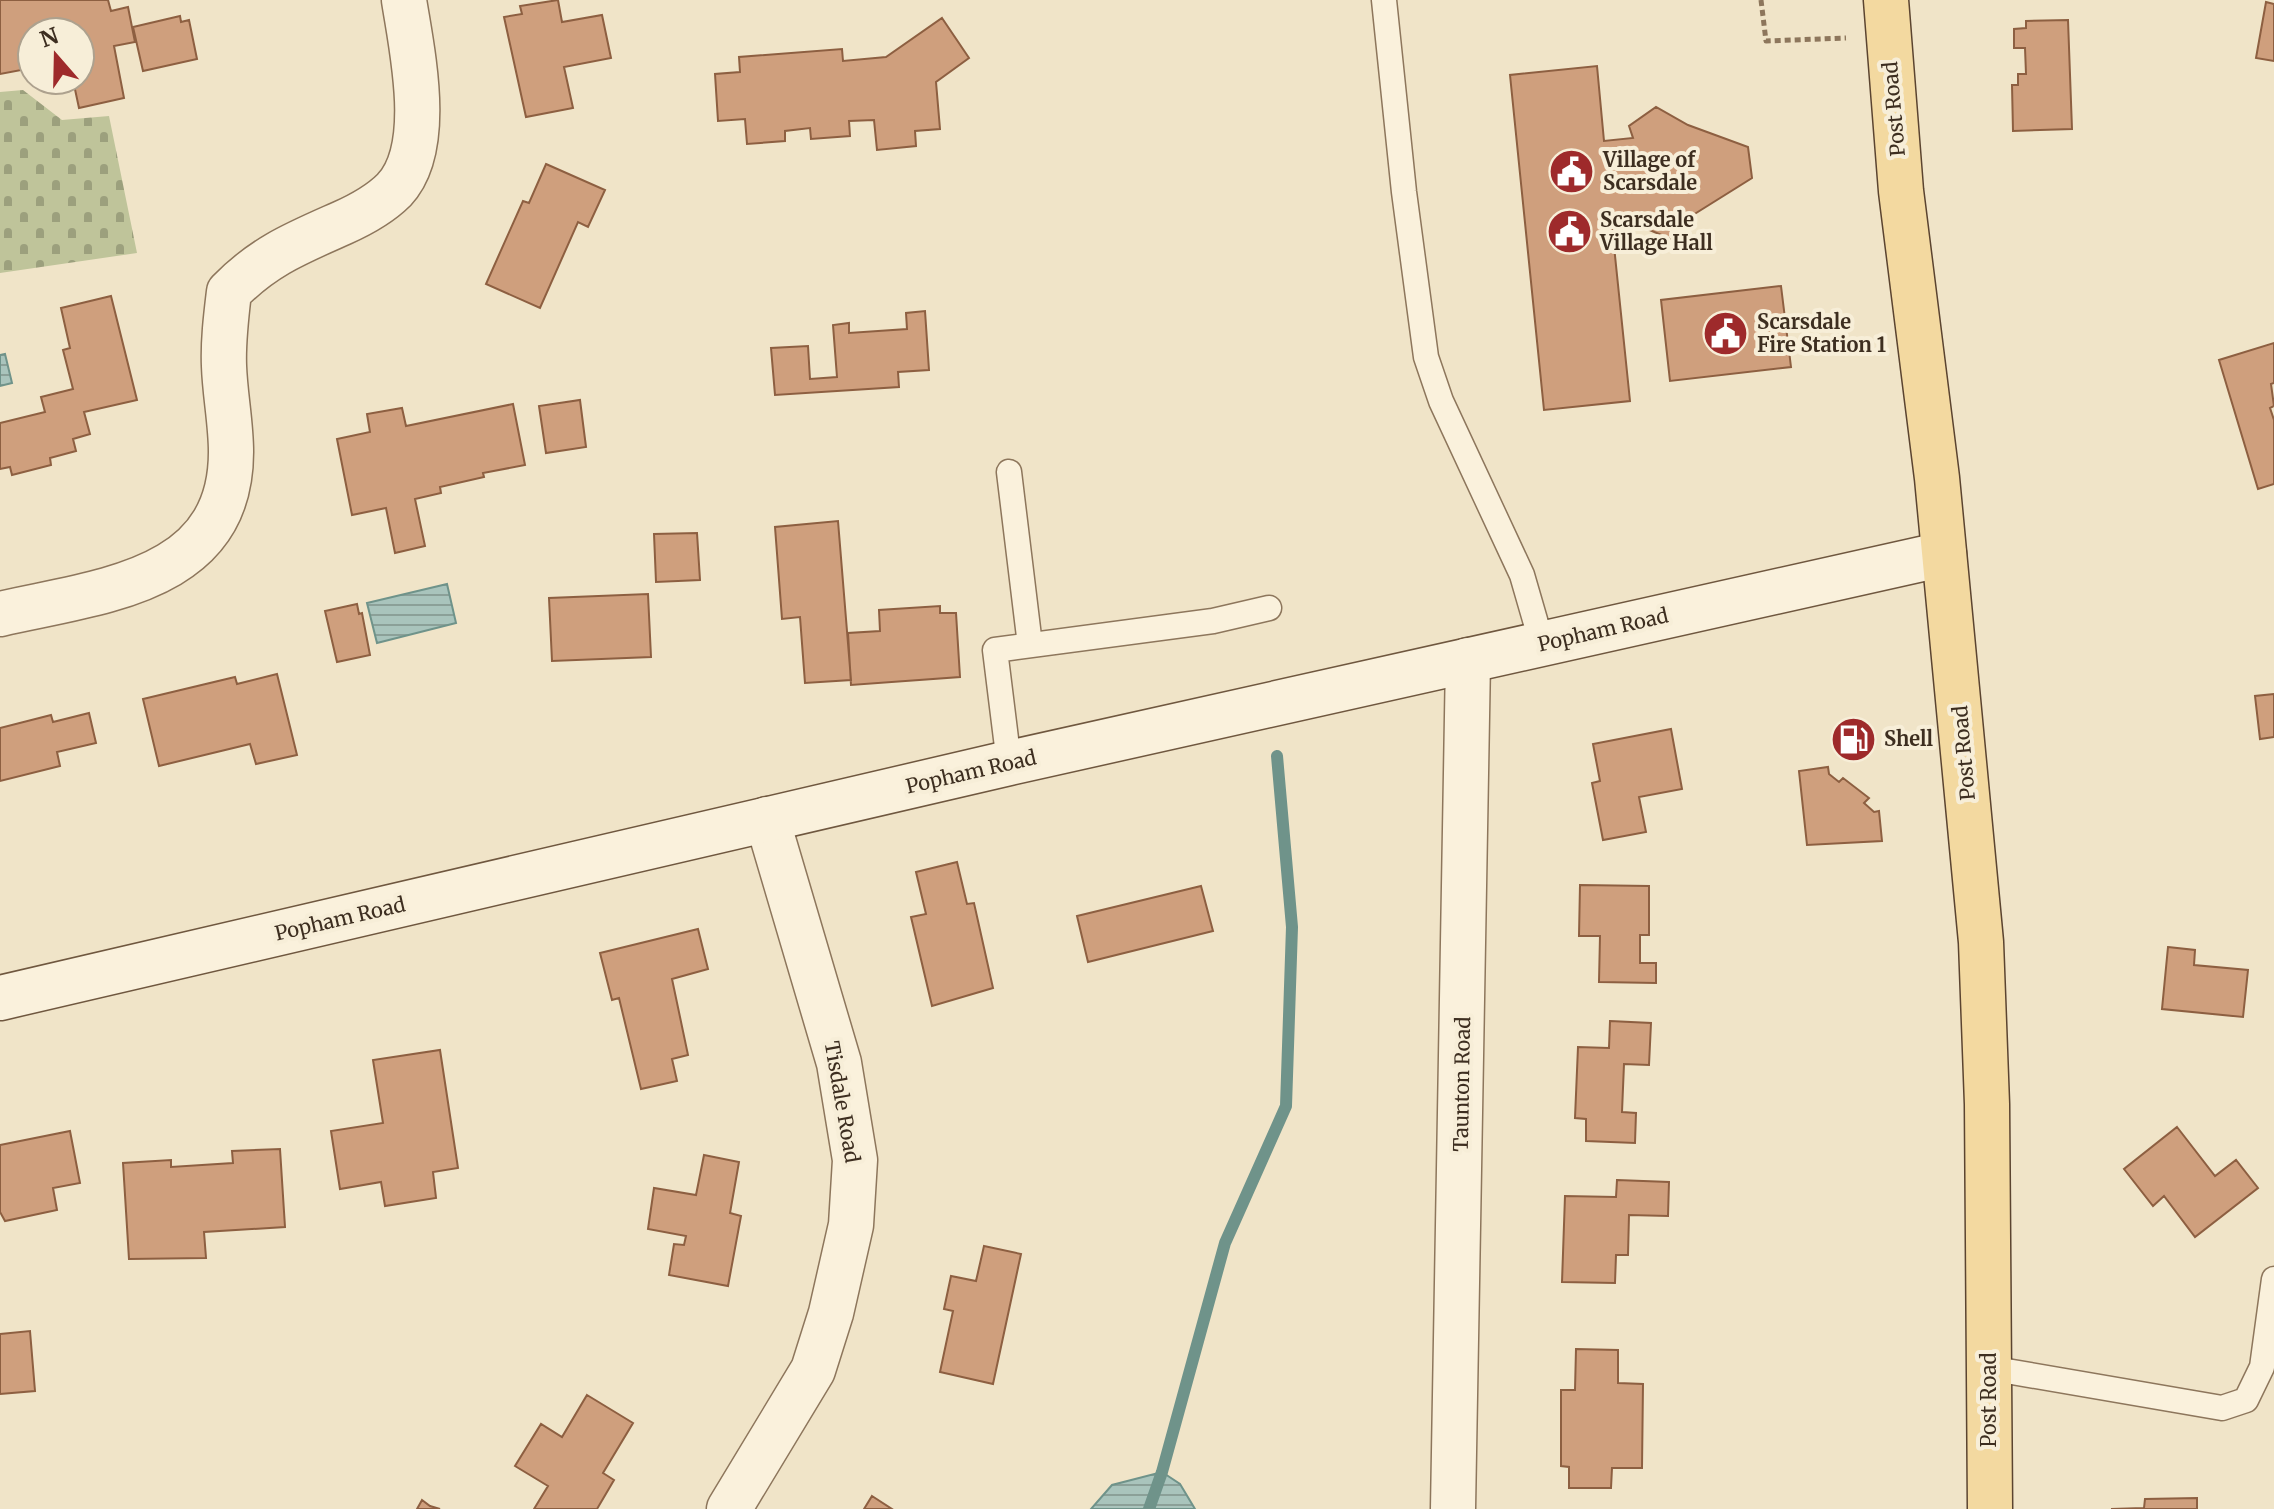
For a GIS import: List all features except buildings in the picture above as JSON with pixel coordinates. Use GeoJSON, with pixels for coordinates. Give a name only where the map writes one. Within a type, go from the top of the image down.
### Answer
{"type":"FeatureCollection","features":[{"type":"Feature","properties":{"kind":"main road","name":"Post Road"},"geometry":{"type":"LineString","coordinates":[[1886,18],[1901,191],[1944,554],[1981,942],[1987,1104],[1990,1509]]}},
{"type":"Feature","properties":{"kind":"street"},"geometry":{"type":"LineString","coordinates":[[0,614],[107,590],[157,574],[187,556],[205,538],[217,519],[227,488],[231,453],[224,367],[229,292],[272,254],[377,204],[395,189],[405,173],[416,133],[415,68],[404,0]]}},
{"type":"Feature","properties":{"kind":"street","name":"Popham Road"},"geometry":{"type":"LineString","coordinates":[[0,998],[1009,763],[1944,554]]}},
{"type":"Feature","properties":{"kind":"street","name":"Taunton Road"},"geometry":{"type":"LineString","coordinates":[[1453,1509],[1468,660]]}},
{"type":"Feature","properties":{"kind":"street","name":"Tisdale Road"},"geometry":{"type":"LineString","coordinates":[[729,1509],[813,1370],[831,1313],[851,1225],[855,1160],[839,1063],[767,819]]}},
{"type":"Feature","properties":{"kind":"lane"},"geometry":{"type":"LineString","coordinates":[[1384,0],[1404,192],[1426,357],[1441,401],[1522,575],[1542,644]]}},
{"type":"Feature","properties":{"kind":"lane"},"geometry":{"type":"LineString","coordinates":[[1009,472],[1030,645]]}},
{"type":"Feature","properties":{"kind":"lane"},"geometry":{"type":"LineString","coordinates":[[1009,763],[995,650],[1213,621],[1269,608]]}},
{"type":"Feature","properties":{"kind":"lane"},"geometry":{"type":"LineString","coordinates":[[1989,1368],[2222,1408],[2246,1400],[2262,1367],[2274,1279]]}},
{"type":"Feature","properties":{"kind":"path"},"geometry":{"type":"LineString","coordinates":[[1761,0],[1766,41],[1886,18]]}},
{"type":"Feature","properties":{"kind":"green space"},"geometry":{"type":"Polygon","coordinates":[[[16,91],[16,96],[31,96],[62,120],[109,116],[137,253],[0,273],[0,92],[16,91]]]}},
{"type":"Feature","properties":{"kind":"water"},"geometry":{"type":"Polygon","coordinates":[[[5,354],[12,383],[0,386],[0,355],[5,354]]]}},
{"type":"Feature","properties":{"kind":"water"},"geometry":{"type":"Polygon","coordinates":[[[447,584],[456,623],[377,643],[367,603],[447,584]]]}},
{"type":"Feature","properties":{"kind":"water"},"geometry":{"type":"Polygon","coordinates":[[[1162,1472],[1180,1484],[1195,1509],[1091,1509],[1112,1485],[1162,1472]]]}},
{"type":"Feature","properties":{"kind":"waterway"},"geometry":{"type":"LineString","coordinates":[[1149,1509],[1225,1243],[1286,1106],[1292,927],[1277,756]]}},
{"type":"Feature","properties":{"kind":"place","name":"Village of Scarsdale"},"geometry":{"type":"Point","coordinates":[1572,172]}},
{"type":"Feature","properties":{"kind":"place","name":"Scarsdale Village Hall"},"geometry":{"type":"Point","coordinates":[1569,232]}},
{"type":"Feature","properties":{"kind":"place","name":"Scarsdale Fire Station 1"},"geometry":{"type":"Point","coordinates":[1726,333]}},
{"type":"Feature","properties":{"kind":"place","name":"Shell"},"geometry":{"type":"Point","coordinates":[1853,739]}}]}
